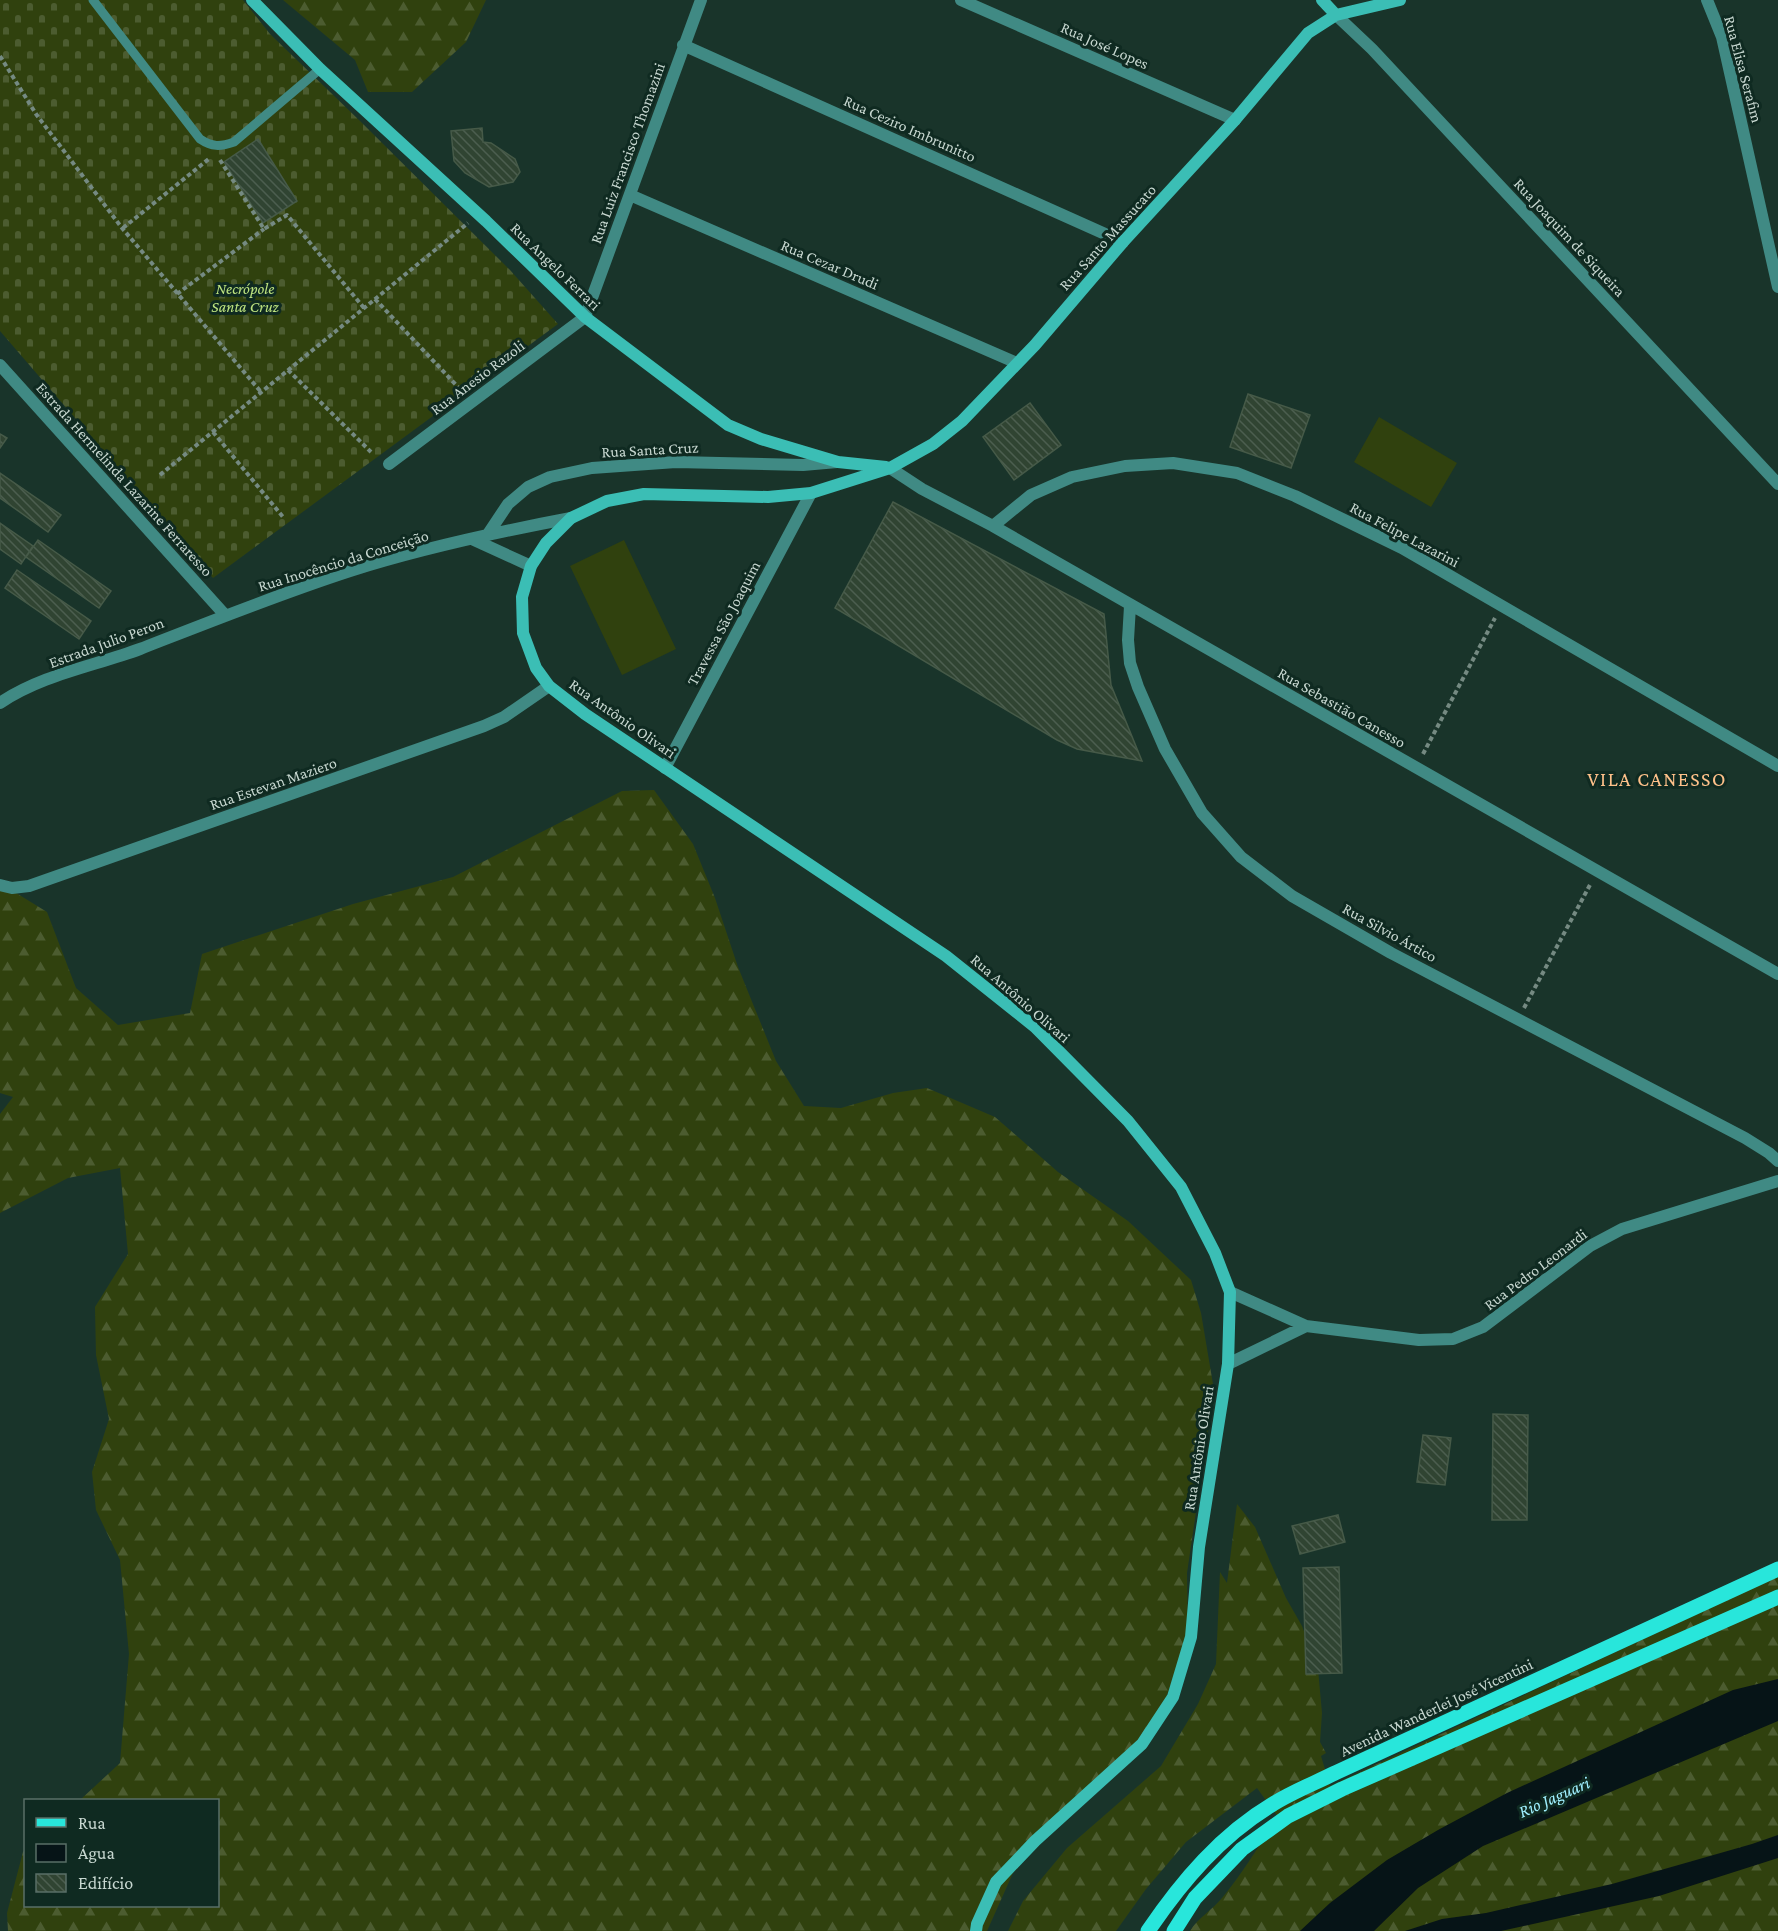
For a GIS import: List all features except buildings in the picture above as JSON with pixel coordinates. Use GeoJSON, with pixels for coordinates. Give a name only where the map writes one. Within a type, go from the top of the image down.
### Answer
{"type":"FeatureCollection","features":[{"type":"Feature","properties":{"kind":"main road","name":"Avenida Wanderlei José Vicentini"},"geometry":{"type":"LineString","coordinates":[[1148,1931],[1173,1895],[1215,1846],[1273,1804],[1778,1569]]}},
{"type":"Feature","properties":{"kind":"main road"},"geometry":{"type":"LineString","coordinates":[[1174,1931],[1195,1898],[1242,1849],[1288,1816],[1353,1784],[1778,1597]]}},
{"type":"Feature","properties":{"kind":"street","name":"Rua Angelo Ferrari"},"geometry":{"type":"LineString","coordinates":[[252,0],[320,69],[478,214],[585,317],[728,425],[760,439],[838,462],[890,468]]}},
{"type":"Feature","properties":{"kind":"street","name":"Rua Luiz Francisco Thomazini"},"geometry":{"type":"LineString","coordinates":[[585,317],[701,0]]}},
{"type":"Feature","properties":{"kind":"street","name":"Rua José Lopes"},"geometry":{"type":"LineString","coordinates":[[961,0],[1235,120]]}},
{"type":"Feature","properties":{"kind":"street"},"geometry":{"type":"LineString","coordinates":[[1322,0],[1336,15]]}},
{"type":"Feature","properties":{"kind":"street","name":"Rua Santo Massucato"},"geometry":{"type":"LineString","coordinates":[[890,468],[933,444],[962,422],[1235,120],[1308,33],[1336,15],[1400,0]]}},
{"type":"Feature","properties":{"kind":"street","name":"Rua Elisa Serafim"},"geometry":{"type":"LineString","coordinates":[[1707,0],[1722,38],[1776,264],[1778,287]]}},
{"type":"Feature","properties":{"kind":"street","name":"Rua Joaquim de Siqueira"},"geometry":{"type":"LineString","coordinates":[[1336,15],[1372,49],[1778,484]]}},
{"type":"Feature","properties":{"kind":"street","name":"Rua Ceziro Imbrunitto"},"geometry":{"type":"LineString","coordinates":[[683,45],[1123,242]]}},
{"type":"Feature","properties":{"kind":"street","name":"Rua Cezar Drudi"},"geometry":{"type":"LineString","coordinates":[[630,195],[1017,363]]}},
{"type":"Feature","properties":{"kind":"street","name":"Rua Anesio Razoli"},"geometry":{"type":"LineString","coordinates":[[389,464],[585,317]]}},
{"type":"Feature","properties":{"kind":"street","name":"Estrada Hermelinda Lazarine Ferraresso"},"geometry":{"type":"LineString","coordinates":[[0,365],[225,615]]}},
{"type":"Feature","properties":{"kind":"street","name":"Rua Santa Cruz"},"geometry":{"type":"LineString","coordinates":[[488,534],[508,504],[528,487],[550,477],[592,468],[676,462],[803,465],[838,462]]}},
{"type":"Feature","properties":{"kind":"street","name":"Rua Felipe Lazarini"},"geometry":{"type":"LineString","coordinates":[[993,526],[1030,495],[1072,477],[1125,466],[1173,463],[1237,474],[1295,496],[1402,548],[1778,766]]}},
{"type":"Feature","properties":{"kind":"street","name":"Rua Antônio Olivari"},"geometry":{"type":"LineString","coordinates":[[890,468],[811,493],[768,497],[644,494],[607,501],[571,518],[546,543],[531,566],[522,597],[523,633],[536,668],[549,686],[585,714],[946,956],[1035,1028],[1128,1121],[1181,1187],[1215,1253],[1230,1292],[1228,1364],[1198,1547],[1191,1637],[1173,1697],[1142,1743],[1035,1841],[996,1882],[976,1931]]}},
{"type":"Feature","properties":{"kind":"street","name":"Rua Sebastião Canesso"},"geometry":{"type":"LineString","coordinates":[[890,468],[922,489],[993,526],[1778,974]]}},
{"type":"Feature","properties":{"kind":"street","name":"Travessa São Joaquim"},"geometry":{"type":"LineString","coordinates":[[665,768],[811,493]]}},
{"type":"Feature","properties":{"kind":"street","name":"Rua Inocêncio da Conceição"},"geometry":{"type":"LineString","coordinates":[[225,615],[349,572],[488,534],[571,518]]}},
{"type":"Feature","properties":{"kind":"street"},"geometry":{"type":"LineString","coordinates":[[472,539],[531,566]]}},
{"type":"Feature","properties":{"kind":"street","name":"Rua Silvio Ártico"},"geometry":{"type":"LineString","coordinates":[[1130,606],[1128,640],[1130,663],[1165,749],[1202,813],[1241,857],[1292,896],[1391,953],[1745,1138],[1778,1161]]}},
{"type":"Feature","properties":{"kind":"street","name":"Estrada Julio Peron"},"geometry":{"type":"LineString","coordinates":[[0,704],[11,696],[67,672],[137,650],[225,615]]}},
{"type":"Feature","properties":{"kind":"street","name":"Rua Estevan Maziero"},"geometry":{"type":"LineString","coordinates":[[0,885],[12,888],[29,886],[484,726],[504,717],[549,686]]}},
{"type":"Feature","properties":{"kind":"street","name":"Rua Pedro Leonardi"},"geometry":{"type":"LineString","coordinates":[[1230,1292],[1306,1326],[1419,1340],[1453,1339],[1483,1327],[1590,1246],[1622,1228],[1778,1181]]}},
{"type":"Feature","properties":{"kind":"street"},"geometry":{"type":"LineString","coordinates":[[1228,1364],[1306,1326]]}},
{"type":"Feature","properties":{"kind":"lane"},"geometry":{"type":"LineString","coordinates":[[93,0],[200,138],[210,146],[222,147],[234,142],[320,69]]}},
{"type":"Feature","properties":{"kind":"path"},"geometry":{"type":"LineString","coordinates":[[0,56],[36,114],[122,228],[261,392]]}},
{"type":"Feature","properties":{"kind":"path"},"geometry":{"type":"LineString","coordinates":[[122,228],[217,154],[264,229]]}},
{"type":"Feature","properties":{"kind":"path"},"geometry":{"type":"LineString","coordinates":[[160,475],[478,214]]}},
{"type":"Feature","properties":{"kind":"path"},"geometry":{"type":"LineString","coordinates":[[177,294],[264,229],[287,215],[364,308]]}},
{"type":"Feature","properties":{"kind":"path"},"geometry":{"type":"LineString","coordinates":[[375,299],[458,387]]}},
{"type":"Feature","properties":{"kind":"path"},"geometry":{"type":"LineString","coordinates":[[288,370],[371,452]]}},
{"type":"Feature","properties":{"kind":"path"},"geometry":{"type":"LineString","coordinates":[[213,432],[283,517]]}},
{"type":"Feature","properties":{"kind":"path"},"geometry":{"type":"LineString","coordinates":[[1416,768],[1501,606]]}},
{"type":"Feature","properties":{"kind":"path"},"geometry":{"type":"LineString","coordinates":[[1518,1019],[1597,872]]}},
{"type":"Feature","properties":{"kind":"green space","name":"Necrópole Santa Cruz"},"geometry":{"type":"Polygon","coordinates":[[[0,0],[243,0],[270,34],[510,270],[558,324],[213,578],[0,331],[0,0]]]}},
{"type":"Feature","properties":{"kind":"green space"},"geometry":{"type":"Polygon","coordinates":[[[283,0],[486,0],[466,42],[412,92],[368,92],[355,60],[283,0]]]}},
{"type":"Feature","properties":{"kind":"green space"},"geometry":{"type":"Polygon","coordinates":[[[1379,417],[1457,463],[1431,507],[1354,462],[1379,417]]]}},
{"type":"Feature","properties":{"kind":"green space"},"geometry":{"type":"Polygon","coordinates":[[[624,540],[676,649],[622,675],[570,566],[624,540]]]}},
{"type":"Feature","properties":{"kind":"green space"},"geometry":{"type":"Polygon","coordinates":[[[654,790],[693,844],[715,898],[738,967],[776,1061],[804,1106],[841,1108],[893,1093],[927,1088],[995,1117],[1058,1172],[1128,1221],[1191,1280],[1201,1313],[1214,1390],[1187,1573],[1188,1633],[1157,1725],[1068,1810],[1013,1873],[987,1931],[8,1931],[7,1913],[24,1851],[24,1907],[219,1907],[219,1799],[81,1799],[120,1763],[129,1654],[120,1560],[96,1510],[92,1472],[109,1419],[96,1355],[95,1307],[128,1254],[120,1168],[68,1178],[0,1213],[0,1114],[13,1097],[0,1093],[0,883],[47,912],[76,988],[118,1025],[190,1013],[202,954],[353,904],[453,877],[622,791],[654,790]]]}},
{"type":"Feature","properties":{"kind":"green space"},"geometry":{"type":"Polygon","coordinates":[[[1237,1504],[1255,1527],[1286,1598],[1302,1626],[1318,1669],[1322,1713],[1320,1742],[1326,1753],[1321,1756],[1330,1786],[1778,1576],[1778,1931],[1190,1931],[1230,1888],[1278,1817],[1257,1788],[1186,1842],[1146,1889],[1116,1931],[1008,1931],[1023,1901],[1067,1848],[1161,1766],[1198,1704],[1216,1664],[1220,1572],[1227,1583],[1237,1504]]]}},
{"type":"Feature","properties":{"kind":"water","name":"Rio Jaguari"},"geometry":{"type":"Polygon","coordinates":[[[1778,1679],[1778,1721],[1483,1846],[1418,1888],[1374,1931],[1300,1931],[1330,1903],[1387,1860],[1507,1793],[1733,1690],[1778,1679]]]}},
{"type":"Feature","properties":{"kind":"water"},"geometry":{"type":"Polygon","coordinates":[[[1778,1835],[1778,1858],[1659,1896],[1501,1931],[1405,1931],[1442,1919],[1486,1913],[1612,1884],[1778,1835]]]}},
{"type":"Feature","properties":{"kind":"district","name":"VILA CANESSO"},"geometry":{"type":"Point","coordinates":[1657,779]}}]}
